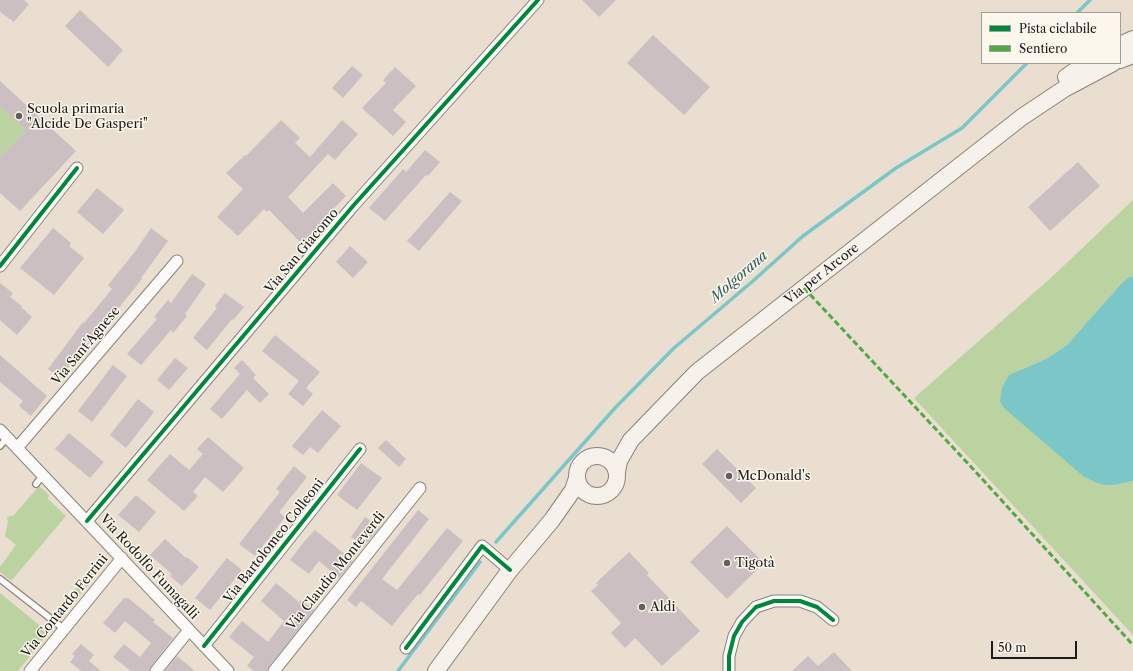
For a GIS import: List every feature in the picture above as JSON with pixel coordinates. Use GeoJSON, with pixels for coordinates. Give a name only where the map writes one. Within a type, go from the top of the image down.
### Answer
{"type":"FeatureCollection","features":[{"type":"Feature","properties":{"kind":"main road"},"geometry":{"type":"LineString","coordinates":[[1121,45],[1133,39]]}},
{"type":"Feature","properties":{"kind":"main road"},"geometry":{"type":"LineString","coordinates":[[1121,60],[1133,55]]}},
{"type":"Feature","properties":{"kind":"main road"},"geometry":{"type":"LineString","coordinates":[[1022,117],[1039,98],[1085,64]]}},
{"type":"Feature","properties":{"kind":"main road"},"geometry":{"type":"LineString","coordinates":[[1022,117],[1064,89],[1111,64]]}},
{"type":"Feature","properties":{"kind":"main road","name":"Via per Arcore"},"geometry":{"type":"LineString","coordinates":[[617,472],[619,462],[631,440],[697,372],[1022,117]]}},
{"type":"Feature","properties":{"kind":"main road","name":"Via per Arcore"},"geometry":{"type":"LineString","coordinates":[[601,456],[631,440]]}},
{"type":"Feature","properties":{"kind":"main road"},"geometry":{"type":"LineString","coordinates":[[436,671],[510,570],[549,525],[573,490],[579,467],[582,463],[591,457],[601,456],[611,461],[617,472],[615,484],[612,489],[602,495],[586,499],[549,525]]}},
{"type":"Feature","properties":{"kind":"main road"},"geometry":{"type":"LineString","coordinates":[[577,478],[578,483],[584,491],[595,496]]}},
{"type":"Feature","properties":{"kind":"street","name":"Via San Giacomo"},"geometry":{"type":"LineString","coordinates":[[87,521],[353,206],[538,0]]}},
{"type":"Feature","properties":{"kind":"street"},"geometry":{"type":"LineString","coordinates":[[0,266],[77,168]]}},
{"type":"Feature","properties":{"kind":"street","name":"Via Sant'Agnese"},"geometry":{"type":"LineString","coordinates":[[18,448],[177,261]]}},
{"type":"Feature","properties":{"kind":"street","name":"Via Rodolfo Fumagalli"},"geometry":{"type":"LineString","coordinates":[[2,438],[18,448],[40,479],[87,521],[228,671]]}},
{"type":"Feature","properties":{"kind":"street","name":"Via Bartolomeo Colleoni"},"geometry":{"type":"LineString","coordinates":[[204,646],[360,449]]}},
{"type":"Feature","properties":{"kind":"street","name":"Via Claudio Monteverdi"},"geometry":{"type":"LineString","coordinates":[[274,671],[420,488]]}},
{"type":"Feature","properties":{"kind":"street"},"geometry":{"type":"LineString","coordinates":[[406,648],[482,546],[510,570]]}},
{"type":"Feature","properties":{"kind":"street","name":"Via Contardo Ferrini"},"geometry":{"type":"LineString","coordinates":[[30,671],[122,558]]}},
{"type":"Feature","properties":{"kind":"street"},"geometry":{"type":"LineString","coordinates":[[729,671],[729,656],[734,636],[742,622],[756,607],[774,601],[800,601],[817,607],[833,620]]}},
{"type":"Feature","properties":{"kind":"street"},"geometry":{"type":"LineString","coordinates":[[156,671],[189,630]]}},
{"type":"Feature","properties":{"kind":"lane"},"geometry":{"type":"LineString","coordinates":[[0,579],[64,629]]}},
{"type":"Feature","properties":{"kind":"green space"},"geometry":{"type":"Polygon","coordinates":[[[0,107],[26,130],[0,158],[0,107]]]}},
{"type":"Feature","properties":{"kind":"green space"},"geometry":{"type":"Polygon","coordinates":[[[1133,200],[1133,276],[1121,284],[1067,345],[1048,358],[1020,370],[1097,483],[1114,485],[1133,481],[1133,635],[914,398],[1053,276],[1133,200]]]}},
{"type":"Feature","properties":{"kind":"green space"},"geometry":{"type":"Polygon","coordinates":[[[39,486],[49,495],[48,499],[66,516],[11,581],[0,572],[0,567],[16,545],[5,536],[8,522],[7,517],[14,515],[39,486]]]}},
{"type":"Feature","properties":{"kind":"green space"},"geometry":{"type":"Polygon","coordinates":[[[96,565],[100,571],[64,614],[54,616],[96,565]]]}},
{"type":"Feature","properties":{"kind":"green space"},"geometry":{"type":"Polygon","coordinates":[[[0,593],[44,629],[47,624],[49,632],[18,671],[0,671],[0,593]]]}},
{"type":"Feature","properties":{"kind":"water"},"geometry":{"type":"Polygon","coordinates":[[[1133,276],[1133,481],[1114,485],[1105,485],[1083,476],[1004,408],[1000,401],[1002,388],[1009,375],[1048,358],[1067,345],[1121,284],[1133,276]]]}},
{"type":"Feature","properties":{"kind":"building"},"geometry":{"type":"Polygon","coordinates":[[[0,0],[24,0],[29,4],[14,22],[0,12],[0,0]]]}},
{"type":"Feature","properties":{"kind":"building"},"geometry":{"type":"Polygon","coordinates":[[[582,0],[616,0],[599,17],[582,0]]]}},
{"type":"Feature","properties":{"kind":"building"},"geometry":{"type":"Polygon","coordinates":[[[80,10],[123,50],[108,67],[65,26],[80,10]]]}},
{"type":"Feature","properties":{"kind":"building"},"geometry":{"type":"Polygon","coordinates":[[[653,35],[710,87],[684,115],[627,63],[653,35]]]}},
{"type":"Feature","properties":{"kind":"building"},"geometry":{"type":"Polygon","coordinates":[[[352,66],[363,75],[343,98],[332,88],[352,66]]]}},
{"type":"Feature","properties":{"kind":"building"},"geometry":{"type":"Polygon","coordinates":[[[395,67],[416,86],[393,110],[406,122],[393,136],[362,108],[386,83],[383,80],[395,67]]]}},
{"type":"Feature","properties":{"kind":"building","name":"Scuola primaria \"Alcide De Gasperi\""},"geometry":{"type":"Polygon","coordinates":[[[0,81],[76,151],[20,211],[0,193],[0,158],[26,130],[0,107],[0,81]]]}},
{"type":"Feature","properties":{"kind":"building"},"geometry":{"type":"Polygon","coordinates":[[[281,120],[300,138],[295,143],[310,157],[342,120],[358,134],[335,160],[328,154],[288,197],[303,213],[333,183],[346,196],[301,243],[269,210],[267,212],[264,209],[238,236],[217,217],[243,189],[226,173],[245,155],[246,156],[281,120]]]}},
{"type":"Feature","properties":{"kind":"building"},"geometry":{"type":"Polygon","coordinates":[[[425,150],[440,162],[428,176],[426,175],[385,221],[369,208],[403,169],[406,172],[425,150]]]}},
{"type":"Feature","properties":{"kind":"building"},"geometry":{"type":"Polygon","coordinates":[[[1078,162],[1100,186],[1050,231],[1028,207],[1078,162]]]}},
{"type":"Feature","properties":{"kind":"building"},"geometry":{"type":"Polygon","coordinates":[[[97,188],[124,210],[103,234],[77,212],[97,188]]]}},
{"type":"Feature","properties":{"kind":"building"},"geometry":{"type":"Polygon","coordinates":[[[450,192],[462,201],[419,251],[407,241],[450,192]]]}},
{"type":"Feature","properties":{"kind":"building"},"geometry":{"type":"Polygon","coordinates":[[[53,228],[71,243],[69,246],[84,258],[54,295],[20,268],[53,228]]]}},
{"type":"Feature","properties":{"kind":"building"},"geometry":{"type":"Polygon","coordinates":[[[151,228],[168,241],[141,278],[142,279],[117,310],[119,311],[105,328],[103,326],[86,347],[85,346],[60,378],[48,369],[83,322],[84,323],[112,289],[108,285],[134,253],[151,228]]]}},
{"type":"Feature","properties":{"kind":"building"},"geometry":{"type":"Polygon","coordinates":[[[350,246],[368,262],[353,278],[336,262],[350,246]]]}},
{"type":"Feature","properties":{"kind":"building"},"geometry":{"type":"Polygon","coordinates":[[[192,274],[206,284],[185,314],[187,316],[173,333],[171,330],[141,365],[127,354],[157,319],[154,317],[168,300],[171,303],[192,274]]]}},
{"type":"Feature","properties":{"kind":"building"},"geometry":{"type":"Polygon","coordinates":[[[0,283],[13,293],[10,297],[22,306],[21,307],[32,317],[17,335],[0,320],[0,283]]]}},
{"type":"Feature","properties":{"kind":"building"},"geometry":{"type":"Polygon","coordinates":[[[225,293],[244,307],[233,320],[232,319],[207,350],[193,338],[217,308],[215,306],[225,293]]]}},
{"type":"Feature","properties":{"kind":"building"},"geometry":{"type":"Polygon","coordinates":[[[275,335],[320,372],[306,388],[313,394],[303,406],[288,394],[299,381],[262,351],[275,335]]]}},
{"type":"Feature","properties":{"kind":"building"},"geometry":{"type":"Polygon","coordinates":[[[0,355],[47,396],[31,416],[19,406],[23,401],[0,382],[0,355]]]}},
{"type":"Feature","properties":{"kind":"building"},"geometry":{"type":"Polygon","coordinates":[[[175,358],[188,368],[169,390],[157,380],[175,358]]]}},
{"type":"Feature","properties":{"kind":"building"},"geometry":{"type":"Polygon","coordinates":[[[242,360],[256,375],[253,378],[269,394],[260,403],[247,390],[222,419],[210,409],[240,374],[234,368],[242,360]]]}},
{"type":"Feature","properties":{"kind":"building"},"geometry":{"type":"Polygon","coordinates":[[[113,365],[127,376],[92,422],[78,411],[113,365]]]}},
{"type":"Feature","properties":{"kind":"building"},"geometry":{"type":"Polygon","coordinates":[[[138,399],[154,412],[126,448],[110,435],[138,399]]]}},
{"type":"Feature","properties":{"kind":"building"},"geometry":{"type":"Polygon","coordinates":[[[322,410],[341,426],[318,453],[310,447],[303,455],[292,446],[322,410]]]}},
{"type":"Feature","properties":{"kind":"building"},"geometry":{"type":"Polygon","coordinates":[[[69,433],[104,462],[90,478],[55,449],[69,433]]]}},
{"type":"Feature","properties":{"kind":"building"},"geometry":{"type":"Polygon","coordinates":[[[208,437],[244,468],[223,492],[205,477],[193,492],[198,496],[184,511],[147,480],[170,454],[189,470],[203,454],[197,449],[208,437]]]}},
{"type":"Feature","properties":{"kind":"building"},"geometry":{"type":"Polygon","coordinates":[[[386,440],[406,459],[399,467],[378,448],[386,440]]]}},
{"type":"Feature","properties":{"kind":"building","name":"McDonald's"},"geometry":{"type":"Polygon","coordinates":[[[717,449],[756,488],[741,503],[702,464],[717,449]]]}},
{"type":"Feature","properties":{"kind":"building"},"geometry":{"type":"Polygon","coordinates":[[[361,463],[382,478],[357,510],[337,495],[361,463]]]}},
{"type":"Feature","properties":{"kind":"building"},"geometry":{"type":"Polygon","coordinates":[[[294,466],[307,477],[279,512],[285,517],[255,556],[239,544],[280,492],[276,489],[294,466]]]}},
{"type":"Feature","properties":{"kind":"building"},"geometry":{"type":"Polygon","coordinates":[[[136,495],[156,512],[139,532],[118,515],[136,495]]]}},
{"type":"Feature","properties":{"kind":"building"},"geometry":{"type":"Polygon","coordinates":[[[418,510],[429,519],[382,579],[397,590],[447,528],[463,541],[420,595],[418,594],[392,626],[361,601],[356,607],[347,600],[418,510]]]}},
{"type":"Feature","properties":{"kind":"building"},"geometry":{"type":"Polygon","coordinates":[[[365,517],[380,527],[364,546],[351,537],[365,517]]]}},
{"type":"Feature","properties":{"kind":"building","name":"Tigotà"},"geometry":{"type":"Polygon","coordinates":[[[727,526],[764,563],[727,599],[690,562],[727,526]]]}},
{"type":"Feature","properties":{"kind":"building"},"geometry":{"type":"Polygon","coordinates":[[[315,530],[353,561],[339,578],[319,561],[309,574],[290,560],[315,530]]]}},
{"type":"Feature","properties":{"kind":"building"},"geometry":{"type":"Polygon","coordinates":[[[165,539],[186,558],[187,557],[199,567],[182,586],[170,576],[172,574],[150,555],[165,539]]]}},
{"type":"Feature","properties":{"kind":"building","name":"Aldi"},"geometry":{"type":"Polygon","coordinates":[[[629,552],[649,573],[647,575],[700,631],[662,666],[635,638],[625,648],[611,633],[621,623],[591,591],[598,585],[596,583],[629,552]]]}},
{"type":"Feature","properties":{"kind":"building"},"geometry":{"type":"Polygon","coordinates":[[[227,558],[242,570],[210,610],[195,598],[227,558]]]}},
{"type":"Feature","properties":{"kind":"building"},"geometry":{"type":"Polygon","coordinates":[[[276,583],[299,602],[301,600],[314,610],[267,671],[254,671],[247,666],[254,657],[229,637],[242,621],[268,642],[284,621],[261,601],[276,583]]]}},
{"type":"Feature","properties":{"kind":"building"},"geometry":{"type":"Polygon","coordinates":[[[124,598],[128,598],[155,620],[153,622],[173,638],[149,671],[131,671],[113,657],[124,644],[140,657],[151,643],[125,621],[115,633],[103,623],[124,598]]]}},
{"type":"Feature","properties":{"kind":"building"},"geometry":{"type":"Polygon","coordinates":[[[81,644],[94,655],[89,661],[101,671],[81,671],[70,662],[75,656],[72,654],[81,644]]]}},
{"type":"Feature","properties":{"kind":"building"},"geometry":{"type":"Polygon","coordinates":[[[834,652],[852,671],[792,671],[808,656],[818,666],[834,652]]]}},
{"type":"Feature","properties":{"kind":"building"},"geometry":{"type":"Polygon","coordinates":[[[177,656],[195,671],[165,671],[177,656]]]}},
{"type":"Feature","properties":{"kind":"waterway","name":"Molgorana"},"geometry":{"type":"LineString","coordinates":[[1078,12],[1090,0]]}},
{"type":"Feature","properties":{"kind":"waterway","name":"Molgorana"},"geometry":{"type":"LineString","coordinates":[[496,542],[615,408],[674,348],[803,236],[896,168],[962,128],[1026,64]]}},
{"type":"Feature","properties":{"kind":"waterway","name":"Molgorana"},"geometry":{"type":"LineString","coordinates":[[398,671],[480,562]]}},
{"type":"Feature","properties":{"kind":"marked path"},"geometry":{"type":"LineString","coordinates":[[804,288],[974,470],[1133,645]]}},
{"type":"Feature","properties":{"kind":"cycle path"},"geometry":{"type":"LineString","coordinates":[[87,521],[353,206],[538,0]]}},
{"type":"Feature","properties":{"kind":"cycle path"},"geometry":{"type":"LineString","coordinates":[[0,266],[77,168]]}},
{"type":"Feature","properties":{"kind":"cycle path"},"geometry":{"type":"LineString","coordinates":[[204,646],[360,449]]}},
{"type":"Feature","properties":{"kind":"cycle path"},"geometry":{"type":"LineString","coordinates":[[406,648],[482,546],[510,570]]}},
{"type":"Feature","properties":{"kind":"cycle path"},"geometry":{"type":"LineString","coordinates":[[729,671],[729,656],[734,636],[742,622],[756,607],[774,601],[800,601],[817,607],[833,620]]}},
{"type":"Feature","properties":{"kind":"place","name":"Scuola primaria \"Alcide De Gasperi\""},"geometry":{"type":"Point","coordinates":[19,116]}},
{"type":"Feature","properties":{"kind":"place","name":"McDonald's"},"geometry":{"type":"Point","coordinates":[729,476]}},
{"type":"Feature","properties":{"kind":"place","name":"Tigotà"},"geometry":{"type":"Point","coordinates":[727,563]}},
{"type":"Feature","properties":{"kind":"place","name":"Aldi"},"geometry":{"type":"Point","coordinates":[642,607]}}]}
